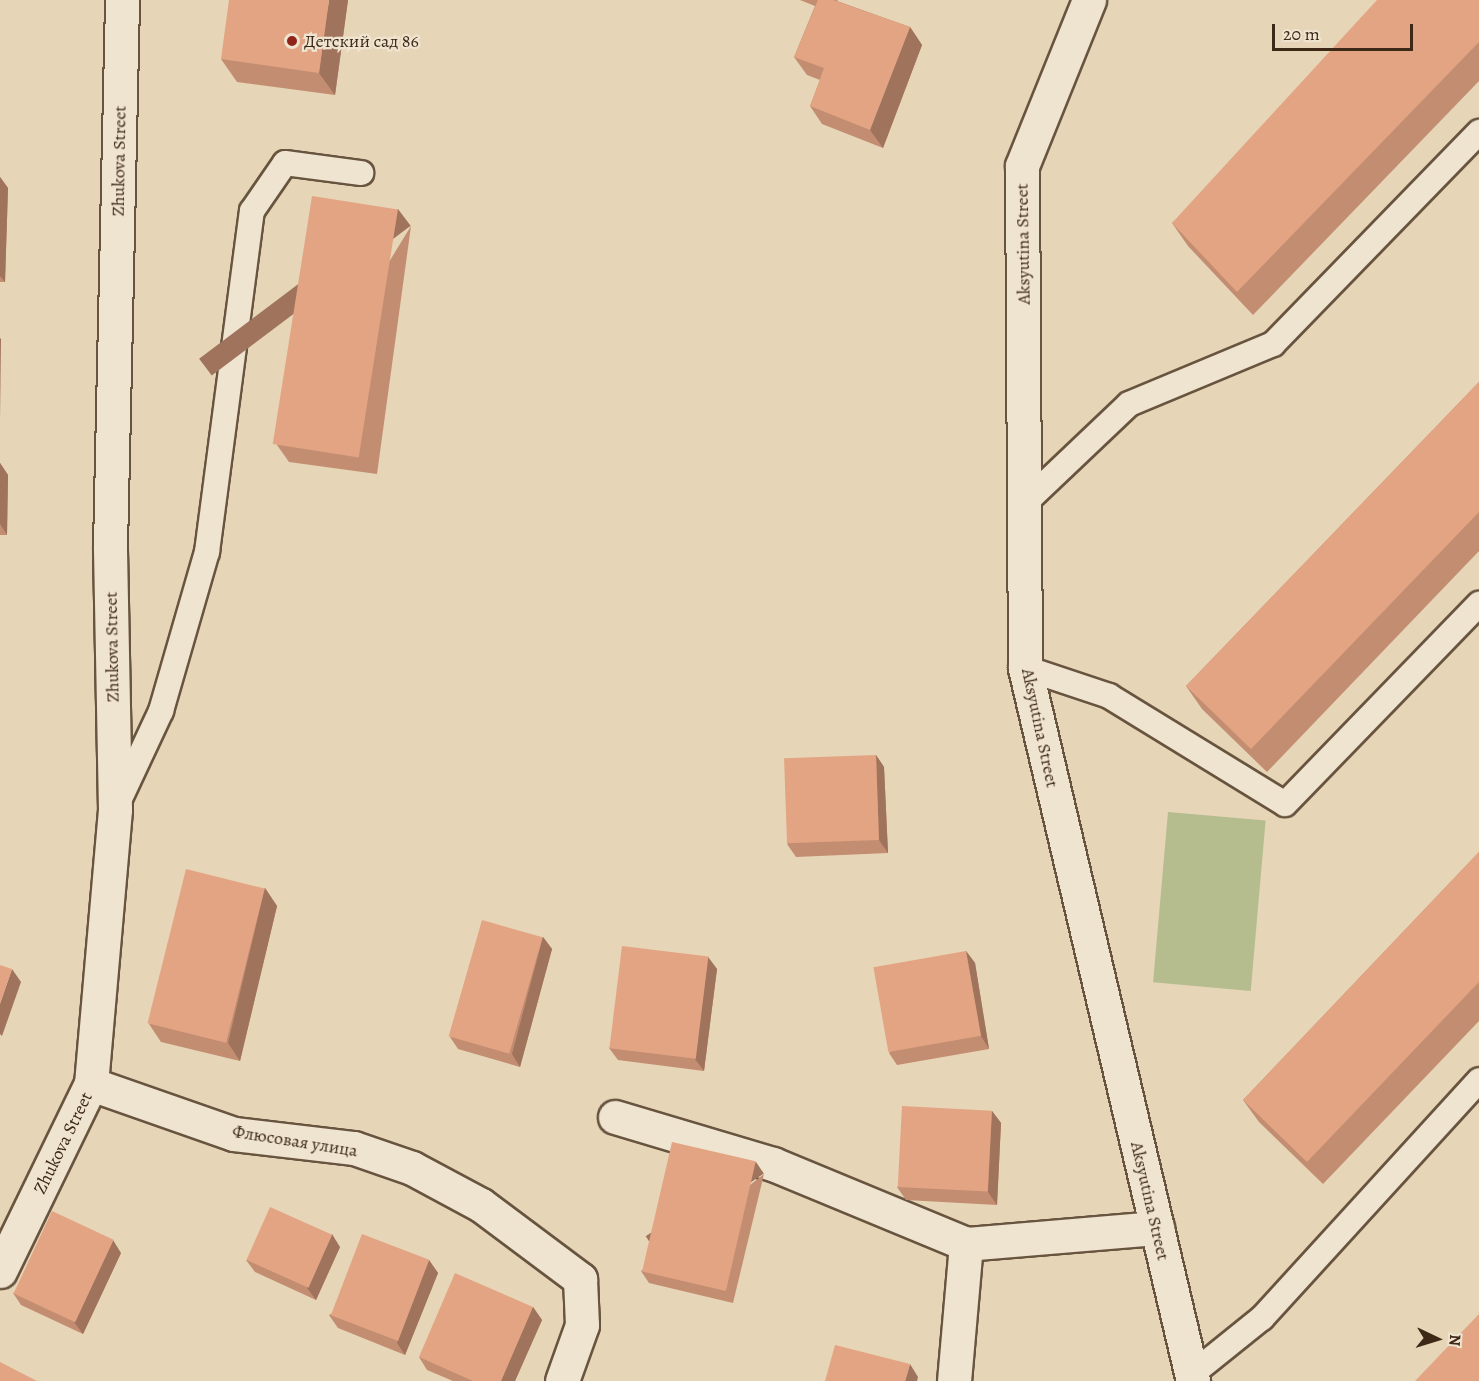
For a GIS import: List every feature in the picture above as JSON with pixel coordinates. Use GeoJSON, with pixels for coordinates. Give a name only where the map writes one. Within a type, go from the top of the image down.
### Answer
{"type":"FeatureCollection","features":[{"type":"Feature","properties":{"kind":"street","name":"Zhukova Street"},"geometry":{"type":"LineString","coordinates":[[0,1271],[91,1084],[115,810],[110,548],[122,0]]}},
{"type":"Feature","properties":{"kind":"street","name":"Aksyutina Street"},"geometry":{"type":"LineString","coordinates":[[1089,0],[1022,166],[1028,500],[1025,668],[1192,1378]]}},
{"type":"Feature","properties":{"kind":"street","name":"Флюсовая улица"},"geometry":{"type":"LineString","coordinates":[[91,1084],[234,1134],[354,1148],[412,1168],[481,1204],[580,1279],[582,1325],[562,1381]]}},
{"type":"Feature","properties":{"kind":"street"},"geometry":{"type":"LineString","coordinates":[[615,1118],[773,1164],[966,1244],[1157,1228]]}},
{"type":"Feature","properties":{"kind":"street"},"geometry":{"type":"LineString","coordinates":[[954,1381],[966,1244]]}},
{"type":"Feature","properties":{"kind":"lane"},"geometry":{"type":"LineString","coordinates":[[1028,500],[1129,404],[1273,344],[1479,132]]}},
{"type":"Feature","properties":{"kind":"lane"},"geometry":{"type":"LineString","coordinates":[[115,810],[161,711],[207,552],[252,211],[285,164],[361,173]]}},
{"type":"Feature","properties":{"kind":"lane"},"geometry":{"type":"LineString","coordinates":[[1025,668],[1109,696],[1285,804],[1479,604]]}},
{"type":"Feature","properties":{"kind":"lane"},"geometry":{"type":"LineString","coordinates":[[1192,1378],[1262,1318],[1479,1080]]}},
{"type":"Feature","properties":{"kind":"green space"},"geometry":{"type":"Polygon","coordinates":[[[1168,812],[1266,821],[1251,991],[1153,982],[1168,812]]]}},
{"type":"Feature","properties":{"kind":"building","name":"Детский сад 86"},"geometry":{"type":"Polygon","coordinates":[[[229,0],[329,0],[319,73],[221,59],[229,0]]]}},
{"type":"Feature","properties":{"kind":"building"},"geometry":{"type":"Polygon","coordinates":[[[818,0],[833,0],[910,27],[870,130],[810,106],[824,68],[794,57],[818,0]]]}},
{"type":"Feature","properties":{"kind":"building"},"geometry":{"type":"Polygon","coordinates":[[[1377,0],[1479,0],[1479,42],[1237,292],[1172,223],[1377,0]]]}},
{"type":"Feature","properties":{"kind":"building"},"geometry":{"type":"Polygon","coordinates":[[[312,196],[398,210],[359,458],[273,444],[312,196]]]}},
{"type":"Feature","properties":{"kind":"building"},"geometry":{"type":"Polygon","coordinates":[[[1479,382],[1479,512],[1251,749],[1186,686],[1479,382]]]}},
{"type":"Feature","properties":{"kind":"building"},"geometry":{"type":"Polygon","coordinates":[[[876,755],[879,840],[787,843],[784,758],[876,755]]]}},
{"type":"Feature","properties":{"kind":"building"},"geometry":{"type":"Polygon","coordinates":[[[1479,852],[1479,982],[1307,1162],[1243,1100],[1479,852]]]}},
{"type":"Feature","properties":{"kind":"building"},"geometry":{"type":"Polygon","coordinates":[[[186,869],[265,889],[226,1043],[148,1023],[186,869]]]}},
{"type":"Feature","properties":{"kind":"building"},"geometry":{"type":"Polygon","coordinates":[[[482,920],[543,937],[509,1054],[449,1036],[482,920]]]}},
{"type":"Feature","properties":{"kind":"building"},"geometry":{"type":"Polygon","coordinates":[[[622,946],[708,957],[696,1059],[609,1048],[622,946]]]}},
{"type":"Feature","properties":{"kind":"building"},"geometry":{"type":"Polygon","coordinates":[[[966,951],[981,1036],[888,1052],[873,967],[966,951]]]}},
{"type":"Feature","properties":{"kind":"building"},"geometry":{"type":"Polygon","coordinates":[[[0,965],[12,969],[0,1004],[0,965]]]}},
{"type":"Feature","properties":{"kind":"building"},"geometry":{"type":"Polygon","coordinates":[[[902,1106],[992,1111],[988,1192],[898,1187],[902,1106]]]}},
{"type":"Feature","properties":{"kind":"building"},"geometry":{"type":"Polygon","coordinates":[[[672,1142],[756,1161],[726,1291],[642,1272],[672,1142]]]}},
{"type":"Feature","properties":{"kind":"building"},"geometry":{"type":"Polygon","coordinates":[[[270,1207],[332,1235],[309,1288],[246,1260],[270,1207]]]}},
{"type":"Feature","properties":{"kind":"building"},"geometry":{"type":"Polygon","coordinates":[[[52,1211],[114,1240],[75,1322],[14,1293],[52,1211]]]}},
{"type":"Feature","properties":{"kind":"building"},"geometry":{"type":"Polygon","coordinates":[[[362,1234],[429,1260],[398,1341],[331,1315],[362,1234]]]}},
{"type":"Feature","properties":{"kind":"building"},"geometry":{"type":"Polygon","coordinates":[[[455,1273],[533,1307],[501,1381],[473,1381],[419,1357],[455,1273]]]}},
{"type":"Feature","properties":{"kind":"building"},"geometry":{"type":"Polygon","coordinates":[[[1479,1314],[1479,1381],[1415,1381],[1479,1314]]]}},
{"type":"Feature","properties":{"kind":"building"},"geometry":{"type":"Polygon","coordinates":[[[835,1345],[910,1364],[905,1381],[825,1381],[835,1345]]]}},
{"type":"Feature","properties":{"kind":"building"},"geometry":{"type":"Polygon","coordinates":[[[0,1362],[37,1381],[0,1381],[0,1362]]]}},
{"type":"Feature","properties":{"kind":"place","name":"Детский сад 86"},"geometry":{"type":"Point","coordinates":[292,41]}}]}
